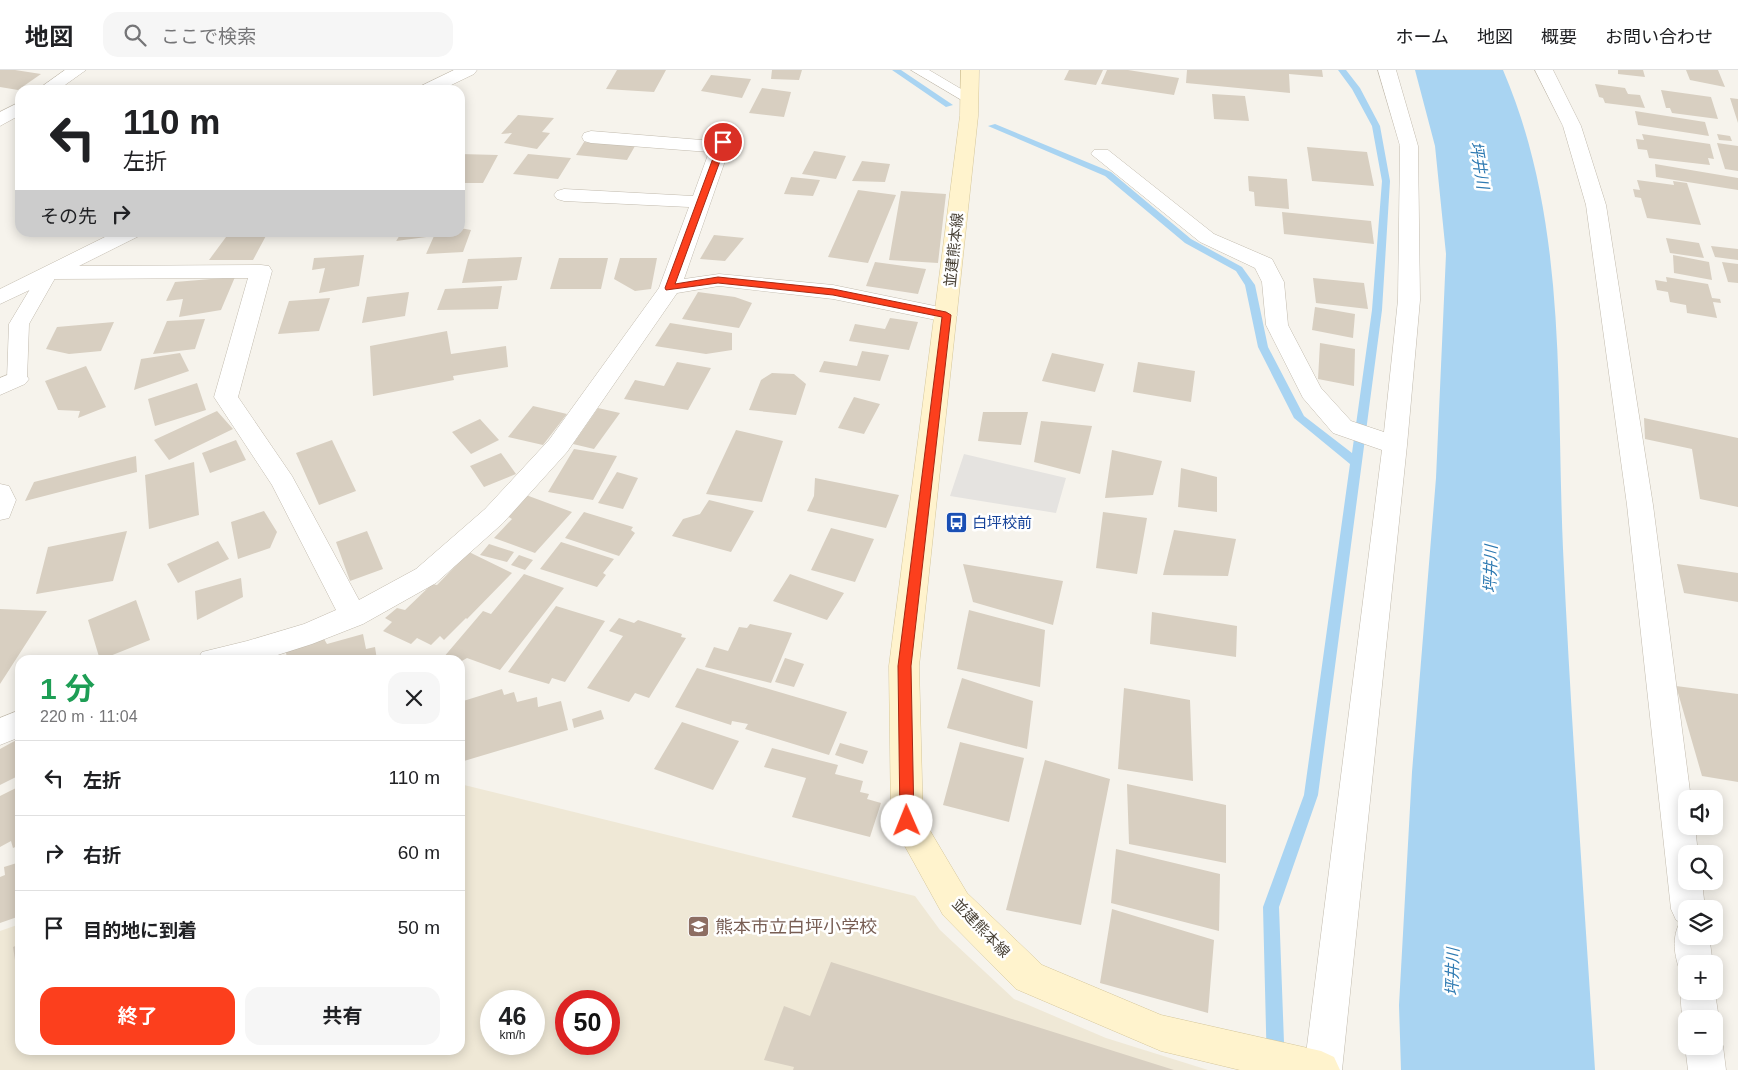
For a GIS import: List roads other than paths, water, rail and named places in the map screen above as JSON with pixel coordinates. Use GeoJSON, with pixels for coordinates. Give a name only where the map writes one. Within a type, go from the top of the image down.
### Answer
{"type":"FeatureCollection","features":[{"type":"Feature","properties":{"kind":"main road","name":"並建熊本線"},"geometry":{"type":"LineString","coordinates":[[970,70],[970,99],[904,666],[907,821],[954,904],[1029,977],[1161,1033],[1322,1070]]}},
{"type":"Feature","properties":{"kind":"street"},"geometry":{"type":"LineString","coordinates":[[54,85],[77,70]]}},
{"type":"Feature","properties":{"kind":"street"},"geometry":{"type":"LineString","coordinates":[[437,85],[468,70]]}},
{"type":"Feature","properties":{"kind":"street"},"geometry":{"type":"LineString","coordinates":[[1322,1070],[1395,445],[1409,300],[1409,146],[1387,70]]}},
{"type":"Feature","properties":{"kind":"street"},"geometry":{"type":"LineString","coordinates":[[1544,70],[1572,126],[1596,205],[1640,505],[1687,900]]}},
{"type":"Feature","properties":{"kind":"street"},"geometry":{"type":"LineString","coordinates":[[0,120],[15,110]]}},
{"type":"Feature","properties":{"kind":"street"},"geometry":{"type":"LineString","coordinates":[[232,655],[291,640],[353,616],[405,590],[426,576],[494,516],[558,446],[670,288],[723,141],[591,137]]}},
{"type":"Feature","properties":{"kind":"street"},"geometry":{"type":"LineString","coordinates":[[1101,154],[1207,238],[1264,264],[1273,282],[1278,325],[1311,392],[1342,427],[1395,445]]}},
{"type":"Feature","properties":{"kind":"street"},"geometry":{"type":"LineString","coordinates":[[564,195],[701,202]]}},
{"type":"Feature","properties":{"kind":"street"},"geometry":{"type":"LineString","coordinates":[[0,297],[122,237]]}},
{"type":"Feature","properties":{"kind":"street"},"geometry":{"type":"LineString","coordinates":[[49,273],[261,271],[226,397],[283,482],[353,616]]}},
{"type":"Feature","properties":{"kind":"street"},"geometry":{"type":"LineString","coordinates":[[670,288],[718,280],[833,292],[946,315]]}},
{"type":"Feature","properties":{"kind":"street"},"geometry":{"type":"LineString","coordinates":[[0,493],[3,500],[0,511]]}},
{"type":"Feature","properties":{"kind":"street"},"geometry":{"type":"LineString","coordinates":[[0,732],[15,725]]}},
{"type":"Feature","properties":{"kind":"street"},"geometry":{"type":"LineString","coordinates":[[1705,1055],[1707,1070]]}},
{"type":"Feature","properties":{"kind":"lane"},"geometry":{"type":"LineString","coordinates":[[918,70],[970,99]]}},
{"type":"Feature","properties":{"kind":"lane"},"geometry":{"type":"LineString","coordinates":[[9,383],[19,324],[49,273]]}},
{"type":"Feature","properties":{"kind":"water","name":"坪井川"},"geometry":{"type":"Polygon","coordinates":[[[1415,70],[1503,70],[1524,127],[1539,186],[1549,246],[1555,306],[1566,614],[1595,1070],[1401,1070],[1399,1005],[1412,772],[1436,478],[1446,254],[1435,146],[1415,70]]]}},
{"type":"Feature","properties":{"kind":"waterway"},"geometry":{"type":"LineString","coordinates":[[896,70],[949,105]]}},
{"type":"Feature","properties":{"kind":"waterway"},"geometry":{"type":"LineString","coordinates":[[1276,1070],[1271,907],[1311,795],[1377,310],[1386,181],[1376,126],[1356,88],[1342,70]]}},
{"type":"Feature","properties":{"kind":"waterway"},"geometry":{"type":"LineString","coordinates":[[992,126],[1108,174],[1188,241],[1239,269],[1250,285],[1263,347],[1300,418],[1356,462]]}},
{"type":"Feature","properties":{"kind":"place","name":"白坪校前"},"geometry":{"type":"Point","coordinates":[956,523]}},
{"type":"Feature","properties":{"kind":"place","name":"熊本市立白坪小学校"},"geometry":{"type":"Point","coordinates":[699,927]}}]}
